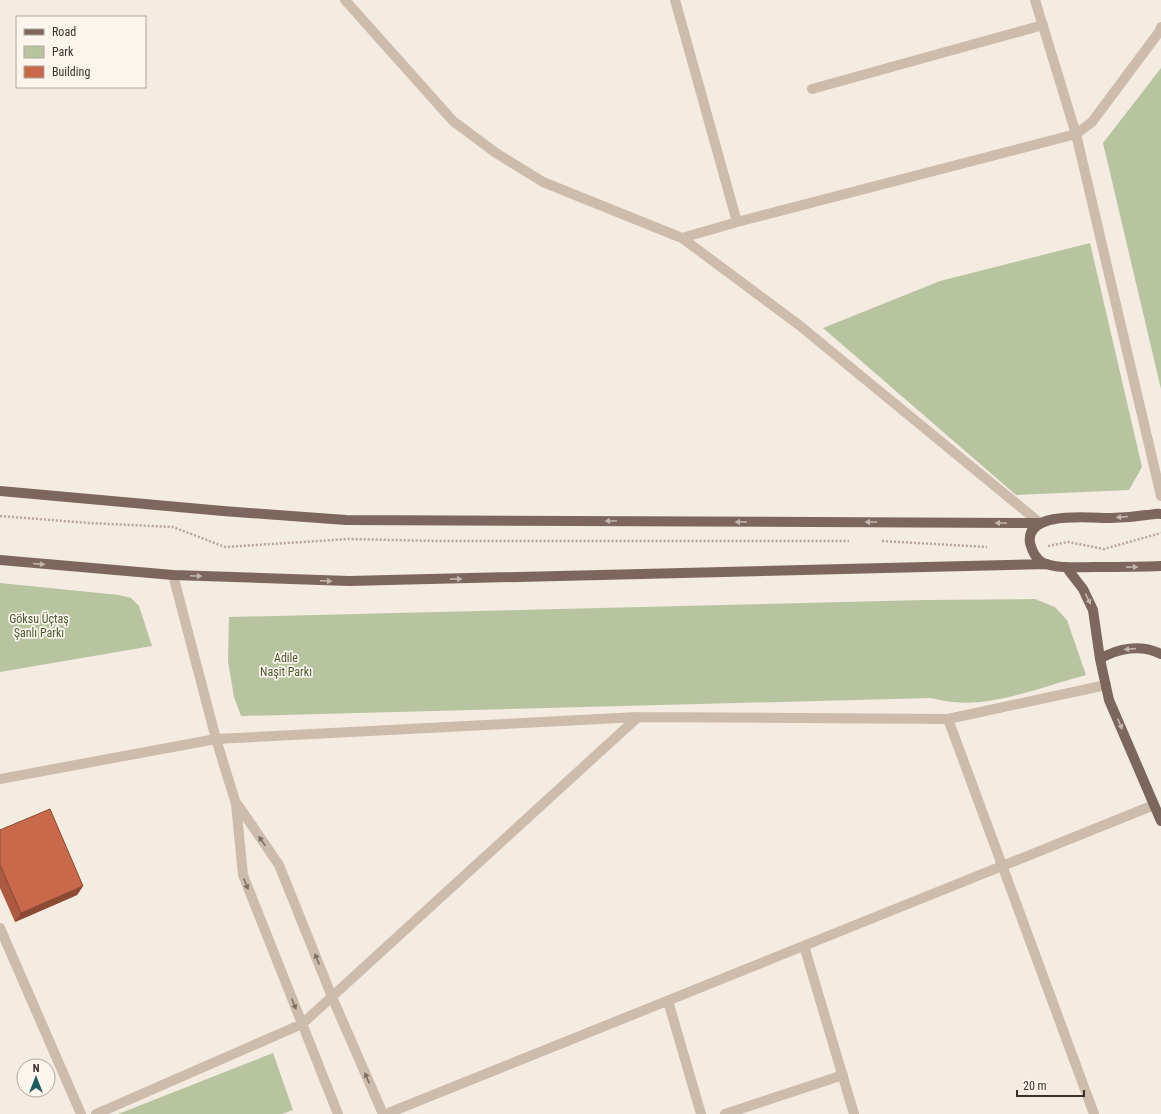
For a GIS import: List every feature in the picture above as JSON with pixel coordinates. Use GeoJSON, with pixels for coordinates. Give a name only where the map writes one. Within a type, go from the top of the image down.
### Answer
{"type":"FeatureCollection","features":[{"type":"Feature","properties":{"kind":"main road"},"geometry":{"type":"LineString","coordinates":[[0,491],[223,511],[346,520],[1040,523],[1062,518],[1110,518],[1161,514]]}},
{"type":"Feature","properties":{"kind":"main road"},"geometry":{"type":"LineString","coordinates":[[1040,523],[1034,528],[1030,535],[1030,542],[1035,556],[1047,564]]}},
{"type":"Feature","properties":{"kind":"main road"},"geometry":{"type":"LineString","coordinates":[[0,560],[173,575],[349,581],[1047,564],[1066,567],[1161,566]]}},
{"type":"Feature","properties":{"kind":"main road"},"geometry":{"type":"LineString","coordinates":[[1066,567],[1083,589],[1093,610],[1100,659],[1109,700],[1161,821]]}},
{"type":"Feature","properties":{"kind":"main road"},"geometry":{"type":"LineString","coordinates":[[1100,659],[1110,653],[1132,648],[1146,649],[1161,654]]}},
{"type":"Feature","properties":{"kind":"street"},"geometry":{"type":"LineString","coordinates":[[345,0],[453,121],[496,153],[543,182],[682,238],[799,325],[1040,523]]}},
{"type":"Feature","properties":{"kind":"street"},"geometry":{"type":"LineString","coordinates":[[675,0],[737,222]]}},
{"type":"Feature","properties":{"kind":"street"},"geometry":{"type":"LineString","coordinates":[[1035,0],[1076,134],[1161,496]]}},
{"type":"Feature","properties":{"kind":"street"},"geometry":{"type":"LineString","coordinates":[[812,89],[1043,26]]}},
{"type":"Feature","properties":{"kind":"street"},"geometry":{"type":"LineString","coordinates":[[682,238],[737,222],[1076,134],[1092,122],[1161,27]]}},
{"type":"Feature","properties":{"kind":"street"},"geometry":{"type":"LineString","coordinates":[[173,575],[216,739],[236,804],[243,875],[338,1114]]}},
{"type":"Feature","properties":{"kind":"street"},"geometry":{"type":"LineString","coordinates":[[0,779],[216,739],[638,717],[948,718],[1106,685]]}},
{"type":"Feature","properties":{"kind":"street"},"geometry":{"type":"LineString","coordinates":[[96,1114],[302,1024],[638,717]]}},
{"type":"Feature","properties":{"kind":"street"},"geometry":{"type":"LineString","coordinates":[[948,718],[1094,1114]]}},
{"type":"Feature","properties":{"kind":"street"},"geometry":{"type":"LineString","coordinates":[[236,804],[279,865],[332,997],[384,1114],[1154,805]]}},
{"type":"Feature","properties":{"kind":"street"},"geometry":{"type":"LineString","coordinates":[[0,928],[81,1114]]}},
{"type":"Feature","properties":{"kind":"street"},"geometry":{"type":"LineString","coordinates":[[804,946],[854,1114]]}},
{"type":"Feature","properties":{"kind":"street"},"geometry":{"type":"LineString","coordinates":[[668,1001],[701,1114]]}},
{"type":"Feature","properties":{"kind":"street"},"geometry":{"type":"LineString","coordinates":[[725,1114],[843,1074]]}},
{"type":"Feature","properties":{"kind":"green space"},"geometry":{"type":"Polygon","coordinates":[[[1161,68],[1161,389],[1103,143],[1161,68]]]}},
{"type":"Feature","properties":{"kind":"green space"},"geometry":{"type":"Polygon","coordinates":[[[1090,243],[1142,467],[1129,490],[1016,495],[823,328],[940,281],[1090,243]]]}},
{"type":"Feature","properties":{"kind":"green space","name":"Göksu Üçtaş Şanlı Parkı"},"geometry":{"type":"Polygon","coordinates":[[[0,583],[119,595],[131,598],[139,606],[152,646],[0,672],[0,583]]]}},
{"type":"Feature","properties":{"kind":"green space","name":"Adile Naşit Parkı"},"geometry":{"type":"Polygon","coordinates":[[[1035,599],[1055,607],[1067,620],[1086,675],[1020,694],[969,703],[948,702],[930,698],[241,716],[234,697],[228,661],[229,617],[925,600],[1035,599]]]}},
{"type":"Feature","properties":{"kind":"green space"},"geometry":{"type":"Polygon","coordinates":[[[273,1053],[293,1110],[282,1114],[118,1114],[273,1053]]]}},
{"type":"Feature","properties":{"kind":"building"},"geometry":{"type":"Polygon","coordinates":[[[50,809],[83,886],[21,913],[0,865],[0,830],[50,809]]]}}]}
